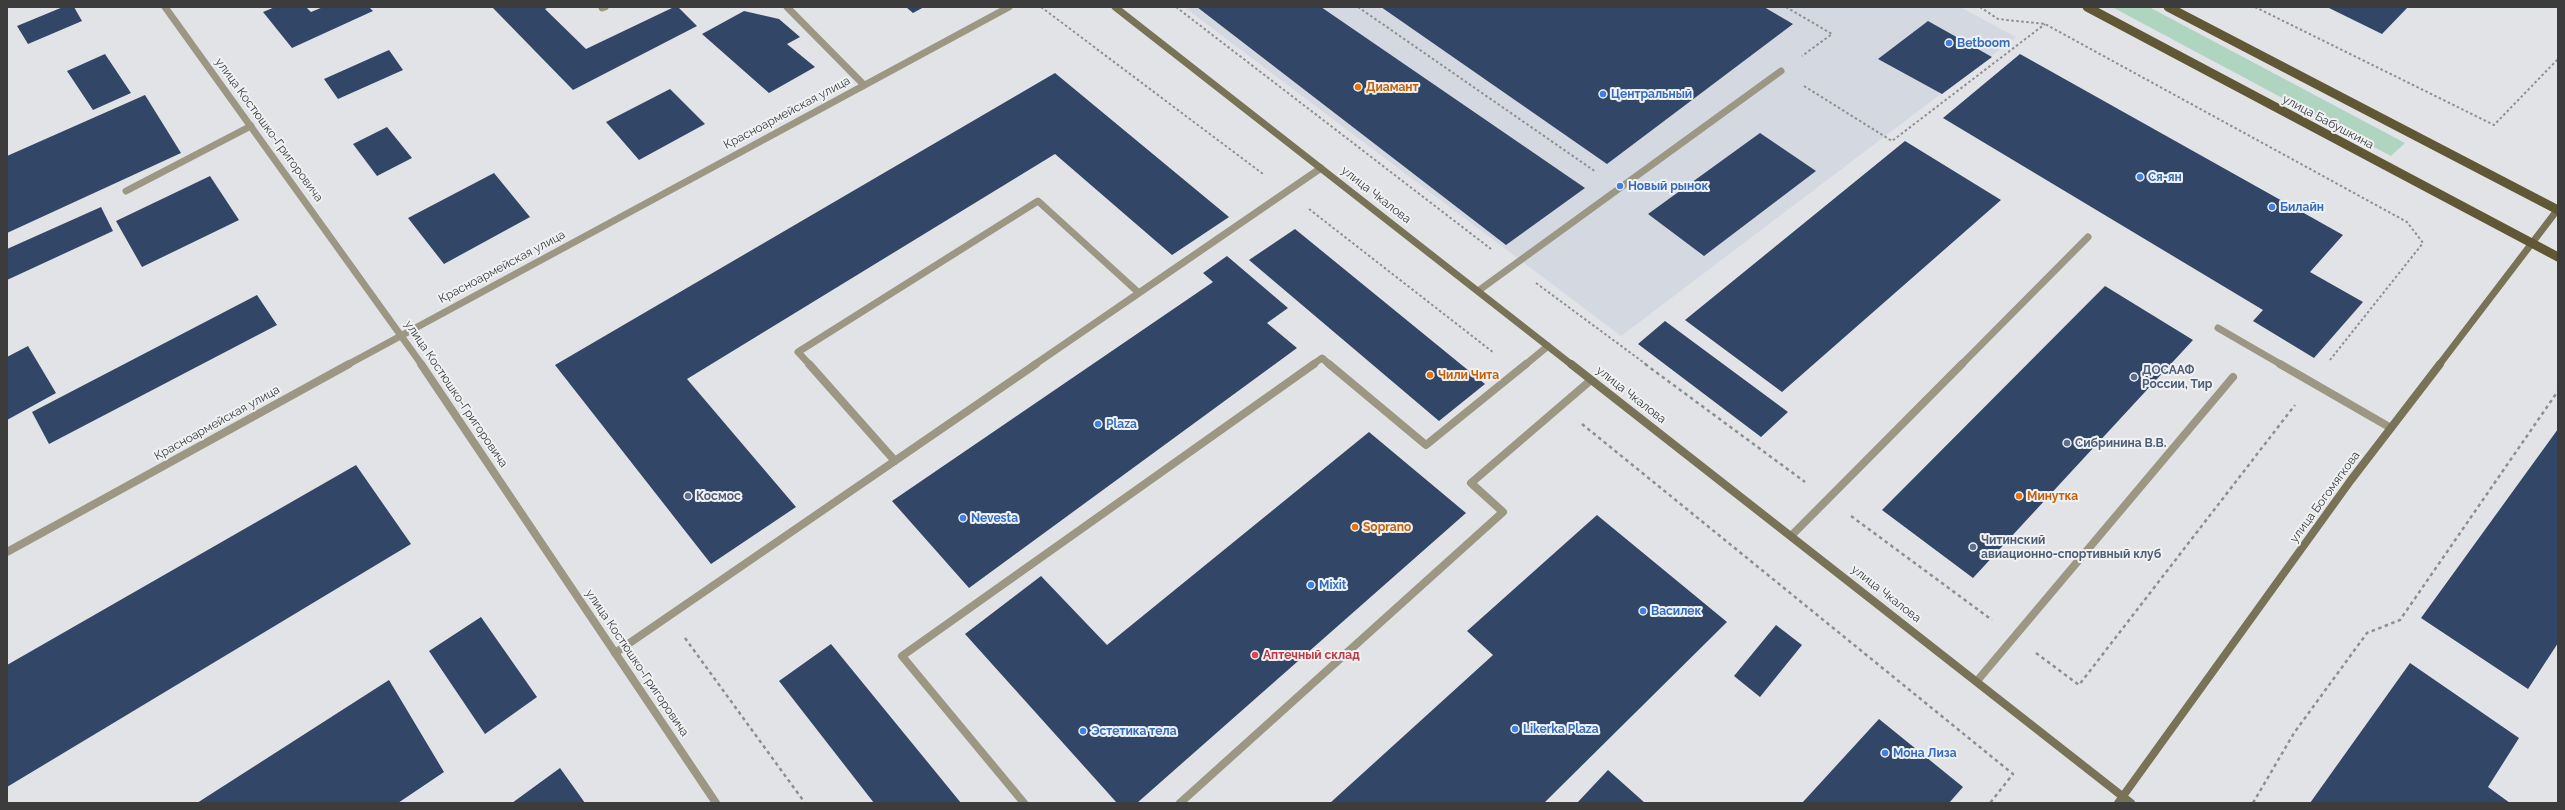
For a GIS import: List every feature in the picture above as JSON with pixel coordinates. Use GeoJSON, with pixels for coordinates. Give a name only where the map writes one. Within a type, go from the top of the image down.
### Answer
{"type":"FeatureCollection","features":[{"type":"Feature","properties":{"kind":"main road","name":"улица Чкалова"},"geometry":{"type":"LineString","coordinates":[[1116,7],[1977,682],[2124,801]]}},
{"type":"Feature","properties":{"kind":"main road","name":"улица Бабушкина"},"geometry":{"type":"LineString","coordinates":[[2087,7],[2558,257]]}},
{"type":"Feature","properties":{"kind":"main road"},"geometry":{"type":"LineString","coordinates":[[2168,7],[2558,210]]}},
{"type":"Feature","properties":{"kind":"main road","name":"улица Богомягкова"},"geometry":{"type":"LineString","coordinates":[[2124,801],[2391,428],[2558,210]]}},
{"type":"Feature","properties":{"kind":"street","name":"улица Костюшко-Григоровича"},"geometry":{"type":"LineString","coordinates":[[165,7],[402,335],[716,803]]}},
{"type":"Feature","properties":{"kind":"street"},"geometry":{"type":"LineString","coordinates":[[788,7],[864,85]]}},
{"type":"Feature","properties":{"kind":"street","name":"Красноармейская улица"},"geometry":{"type":"LineString","coordinates":[[7,552],[402,335],[1009,7]]}},
{"type":"Feature","properties":{"kind":"street"},"geometry":{"type":"LineString","coordinates":[[1478,292],[1512,265],[1617,188],[1781,71]]}},
{"type":"Feature","properties":{"kind":"street"},"geometry":{"type":"LineString","coordinates":[[126,191],[251,126]]}},
{"type":"Feature","properties":{"kind":"street"},"geometry":{"type":"LineString","coordinates":[[616,653],[1321,168]]}},
{"type":"Feature","properties":{"kind":"street"},"geometry":{"type":"LineString","coordinates":[[895,461],[798,352],[1038,201],[1140,293]]}},
{"type":"Feature","properties":{"kind":"street"},"geometry":{"type":"LineString","coordinates":[[1791,536],[2088,237]]}},
{"type":"Feature","properties":{"kind":"street"},"geometry":{"type":"LineString","coordinates":[[2218,328],[2391,428]]}},
{"type":"Feature","properties":{"kind":"street"},"geometry":{"type":"LineString","coordinates":[[1024,803],[902,656],[1322,358],[1426,445],[1548,346]]}},
{"type":"Feature","properties":{"kind":"street"},"geometry":{"type":"LineString","coordinates":[[1977,682],[2234,377]]}},
{"type":"Feature","properties":{"kind":"street"},"geometry":{"type":"LineString","coordinates":[[1180,803],[1503,512],[1471,483],[1591,380]]}},
{"type":"Feature","properties":{"kind":"path"},"geometry":{"type":"LineString","coordinates":[[1041,7],[1286,192],[1517,371]]}},
{"type":"Feature","properties":{"kind":"path"},"geometry":{"type":"LineString","coordinates":[[1176,7],[1512,265],[2079,685],[2312,382],[2423,243],[2407,222],[2045,24],[1998,19],[1980,7]]}},
{"type":"Feature","properties":{"kind":"path"},"geometry":{"type":"LineString","coordinates":[[1358,7],[1617,188]]}},
{"type":"Feature","properties":{"kind":"path"},"geometry":{"type":"LineString","coordinates":[[1781,71],[1832,34],[1786,7]]}},
{"type":"Feature","properties":{"kind":"path"},"geometry":{"type":"LineString","coordinates":[[2255,7],[2494,125],[2558,59]]}},
{"type":"Feature","properties":{"kind":"path"},"geometry":{"type":"LineString","coordinates":[[1822,97],[1892,141],[2045,24]]}},
{"type":"Feature","properties":{"kind":"path"},"geometry":{"type":"LineString","coordinates":[[2253,803],[2294,733],[2367,633],[2400,620],[2558,392]]}},
{"type":"Feature","properties":{"kind":"path"},"geometry":{"type":"LineString","coordinates":[[1560,406],[2013,774],[1990,803]]}},
{"type":"Feature","properties":{"kind":"path"},"geometry":{"type":"LineString","coordinates":[[669,616],[805,803]]}},
{"type":"Feature","properties":{"kind":"shaded area","name":"Новый рынок"},"geometry":{"type":"Polygon","coordinates":[[[1184,7],[1960,7],[2016,37],[1621,336],[1184,7]]]}},
{"type":"Feature","properties":{"kind":"green space"},"geometry":{"type":"Polygon","coordinates":[[[2112,7],[2149,7],[2405,143],[2391,156],[2112,7]]]}},
{"type":"Feature","properties":{"kind":"building"},"geometry":{"type":"Polygon","coordinates":[[[63,7],[74,7],[82,21],[28,44],[17,26],[63,7]]]}},
{"type":"Feature","properties":{"kind":"building"},"geometry":{"type":"Polygon","coordinates":[[[275,7],[306,7],[311,12],[323,7],[369,7],[373,11],[292,48],[263,12],[275,7]]]}},
{"type":"Feature","properties":{"kind":"building"},"geometry":{"type":"Polygon","coordinates":[[[549,7],[545,9],[586,49],[674,7],[678,7],[697,26],[573,90],[493,8],[549,7]]]}},
{"type":"Feature","properties":{"kind":"building"},"geometry":{"type":"Polygon","coordinates":[[[906,7],[924,7],[913,13],[906,7]]]}},
{"type":"Feature","properties":{"kind":"building"},"geometry":{"type":"Polygon","coordinates":[[[1197,7],[1321,7],[1585,188],[1506,245],[1197,7]]]}},
{"type":"Feature","properties":{"kind":"building","name":"Центральный"},"geometry":{"type":"Polygon","coordinates":[[[1381,7],[1764,7],[1793,24],[1607,164],[1381,7]]]}},
{"type":"Feature","properties":{"kind":"building"},"geometry":{"type":"Polygon","coordinates":[[[2327,7],[2408,7],[2382,34],[2327,7]]]}},
{"type":"Feature","properties":{"kind":"building"},"geometry":{"type":"Polygon","coordinates":[[[744,11],[779,19],[800,37],[787,44],[815,67],[769,93],[702,34],[744,11]]]}},
{"type":"Feature","properties":{"kind":"building"},"geometry":{"type":"Polygon","coordinates":[[[1928,21],[1992,57],[1942,94],[1878,59],[1928,21]]]}},
{"type":"Feature","properties":{"kind":"building"},"geometry":{"type":"Polygon","coordinates":[[[389,50],[403,70],[338,99],[324,79],[389,50]]]}},
{"type":"Feature","properties":{"kind":"building"},"geometry":{"type":"Polygon","coordinates":[[[105,54],[131,93],[93,110],[67,71],[105,54]]]}},
{"type":"Feature","properties":{"kind":"building","name":"Ся-ян"},"geometry":{"type":"Polygon","coordinates":[[[2020,54],[2343,235],[2310,272],[2363,302],[2314,358],[2253,321],[2263,310],[1943,118],[2020,54]]]}},
{"type":"Feature","properties":{"kind":"building"},"geometry":{"type":"Polygon","coordinates":[[[1055,73],[1229,217],[1172,255],[1055,154],[687,379],[796,507],[711,564],[555,365],[1055,73]]]}},
{"type":"Feature","properties":{"kind":"building"},"geometry":{"type":"Polygon","coordinates":[[[670,89],[705,124],[639,160],[606,122],[670,89]]]}},
{"type":"Feature","properties":{"kind":"building"},"geometry":{"type":"Polygon","coordinates":[[[145,95],[181,153],[7,233],[7,156],[145,95]]]}},
{"type":"Feature","properties":{"kind":"building"},"geometry":{"type":"Polygon","coordinates":[[[387,127],[412,158],[377,176],[353,144],[387,127]]]}},
{"type":"Feature","properties":{"kind":"building"},"geometry":{"type":"Polygon","coordinates":[[[1760,133],[1816,171],[1704,256],[1648,214],[1760,133]]]}},
{"type":"Feature","properties":{"kind":"building"},"geometry":{"type":"Polygon","coordinates":[[[1905,141],[2001,200],[1782,392],[1685,320],[1905,141]]]}},
{"type":"Feature","properties":{"kind":"building"},"geometry":{"type":"Polygon","coordinates":[[[494,173],[530,217],[444,264],[408,218],[494,173]]]}},
{"type":"Feature","properties":{"kind":"building"},"geometry":{"type":"Polygon","coordinates":[[[210,176],[239,220],[142,267],[116,221],[210,176]]]}},
{"type":"Feature","properties":{"kind":"building"},"geometry":{"type":"Polygon","coordinates":[[[101,207],[113,231],[7,280],[7,249],[101,207]]]}},
{"type":"Feature","properties":{"kind":"building"},"geometry":{"type":"Polygon","coordinates":[[[1295,229],[1485,384],[1439,421],[1249,260],[1295,229]]]}},
{"type":"Feature","properties":{"kind":"building","name":"Plaza"},"geometry":{"type":"Polygon","coordinates":[[[1227,256],[1288,308],[1267,323],[1297,348],[969,588],[892,501],[1213,282],[1203,273],[1227,256]]]}},
{"type":"Feature","properties":{"kind":"building"},"geometry":{"type":"Polygon","coordinates":[[[2105,286],[2193,340],[1973,578],[1882,510],[2105,286]]]}},
{"type":"Feature","properties":{"kind":"building"},"geometry":{"type":"Polygon","coordinates":[[[257,295],[277,325],[49,444],[32,412],[257,295]]]}},
{"type":"Feature","properties":{"kind":"building"},"geometry":{"type":"Polygon","coordinates":[[[1665,321],[1788,412],[1761,437],[1638,344],[1665,321]]]}},
{"type":"Feature","properties":{"kind":"building"},"geometry":{"type":"Polygon","coordinates":[[[28,346],[56,393],[7,420],[7,357],[28,346]]]}},
{"type":"Feature","properties":{"kind":"building"},"geometry":{"type":"Polygon","coordinates":[[[2558,429],[2558,643],[2528,689],[2421,618],[2558,429]]]}},
{"type":"Feature","properties":{"kind":"building"},"geometry":{"type":"Polygon","coordinates":[[[1369,432],[1466,513],[1137,803],[1117,803],[965,634],[1041,576],[1107,645],[1369,432]]]}},
{"type":"Feature","properties":{"kind":"building"},"geometry":{"type":"Polygon","coordinates":[[[356,465],[411,544],[7,787],[7,665],[356,465]]]}},
{"type":"Feature","properties":{"kind":"building","name":"Likerka Plaza"},"geometry":{"type":"Polygon","coordinates":[[[1597,515],[1727,622],[1544,803],[1330,803],[1493,655],[1467,631],[1597,515]]]}},
{"type":"Feature","properties":{"kind":"building"},"geometry":{"type":"Polygon","coordinates":[[[481,617],[537,697],[485,734],[429,651],[481,617]]]}},
{"type":"Feature","properties":{"kind":"building"},"geometry":{"type":"Polygon","coordinates":[[[1776,625],[1802,645],[1760,697],[1734,676],[1776,625]]]}},
{"type":"Feature","properties":{"kind":"building"},"geometry":{"type":"Polygon","coordinates":[[[831,644],[961,803],[874,803],[779,681],[831,644]]]}},
{"type":"Feature","properties":{"kind":"building"},"geometry":{"type":"Polygon","coordinates":[[[2410,663],[2519,738],[2488,787],[2510,803],[2310,803],[2410,663]]]}},
{"type":"Feature","properties":{"kind":"building"},"geometry":{"type":"Polygon","coordinates":[[[389,680],[444,772],[398,803],[197,803],[389,680]]]}},
{"type":"Feature","properties":{"kind":"building","name":"Мона Лиза"},"geometry":{"type":"Polygon","coordinates":[[[1879,719],[1963,787],[1949,803],[1802,803],[1879,719]]]}},
{"type":"Feature","properties":{"kind":"building"},"geometry":{"type":"Polygon","coordinates":[[[560,768],[585,803],[512,803],[560,768]]]}},
{"type":"Feature","properties":{"kind":"building"},"geometry":{"type":"Polygon","coordinates":[[[1608,770],[1645,803],[1577,803],[1608,770]]]}},
{"type":"Feature","properties":{"kind":"place","name":"Betboom"},"geometry":{"type":"Point","coordinates":[1949,43]}},
{"type":"Feature","properties":{"kind":"place","name":"Диамант"},"geometry":{"type":"Point","coordinates":[1358,87]}},
{"type":"Feature","properties":{"kind":"place","name":"Центральный"},"geometry":{"type":"Point","coordinates":[1603,94]}},
{"type":"Feature","properties":{"kind":"place","name":"Ся-ян"},"geometry":{"type":"Point","coordinates":[2140,177]}},
{"type":"Feature","properties":{"kind":"place","name":"Новый рынок"},"geometry":{"type":"Point","coordinates":[1620,186]}},
{"type":"Feature","properties":{"kind":"place","name":"Билайн"},"geometry":{"type":"Point","coordinates":[2272,207]}},
{"type":"Feature","properties":{"kind":"place","name":"Чили Чита"},"geometry":{"type":"Point","coordinates":[1430,375]}},
{"type":"Feature","properties":{"kind":"place","name":"ДОСААФ России, Тир"},"geometry":{"type":"Point","coordinates":[2134,377]}},
{"type":"Feature","properties":{"kind":"place","name":"Plaza"},"geometry":{"type":"Point","coordinates":[1098,424]}},
{"type":"Feature","properties":{"kind":"place","name":"Сибринина В.В."},"geometry":{"type":"Point","coordinates":[2067,443]}},
{"type":"Feature","properties":{"kind":"place","name":"Космос"},"geometry":{"type":"Point","coordinates":[688,496]}},
{"type":"Feature","properties":{"kind":"place","name":"Минутка"},"geometry":{"type":"Point","coordinates":[2019,496]}},
{"type":"Feature","properties":{"kind":"place","name":"Nevesta"},"geometry":{"type":"Point","coordinates":[963,518]}},
{"type":"Feature","properties":{"kind":"place","name":"Soprano"},"geometry":{"type":"Point","coordinates":[1355,527]}},
{"type":"Feature","properties":{"kind":"place","name":"Читинский авиационно-спортивный клуб"},"geometry":{"type":"Point","coordinates":[1973,547]}},
{"type":"Feature","properties":{"kind":"place","name":"Mixit"},"geometry":{"type":"Point","coordinates":[1311,585]}},
{"type":"Feature","properties":{"kind":"place","name":"Василек"},"geometry":{"type":"Point","coordinates":[1643,611]}},
{"type":"Feature","properties":{"kind":"place","name":"Аптечный склад"},"geometry":{"type":"Point","coordinates":[1255,655]}},
{"type":"Feature","properties":{"kind":"place","name":"Likerka Plaza"},"geometry":{"type":"Point","coordinates":[1515,729]}},
{"type":"Feature","properties":{"kind":"place","name":"Эстетика тела"},"geometry":{"type":"Point","coordinates":[1083,731]}},
{"type":"Feature","properties":{"kind":"place","name":"Мона Лиза"},"geometry":{"type":"Point","coordinates":[1885,753]}}]}
